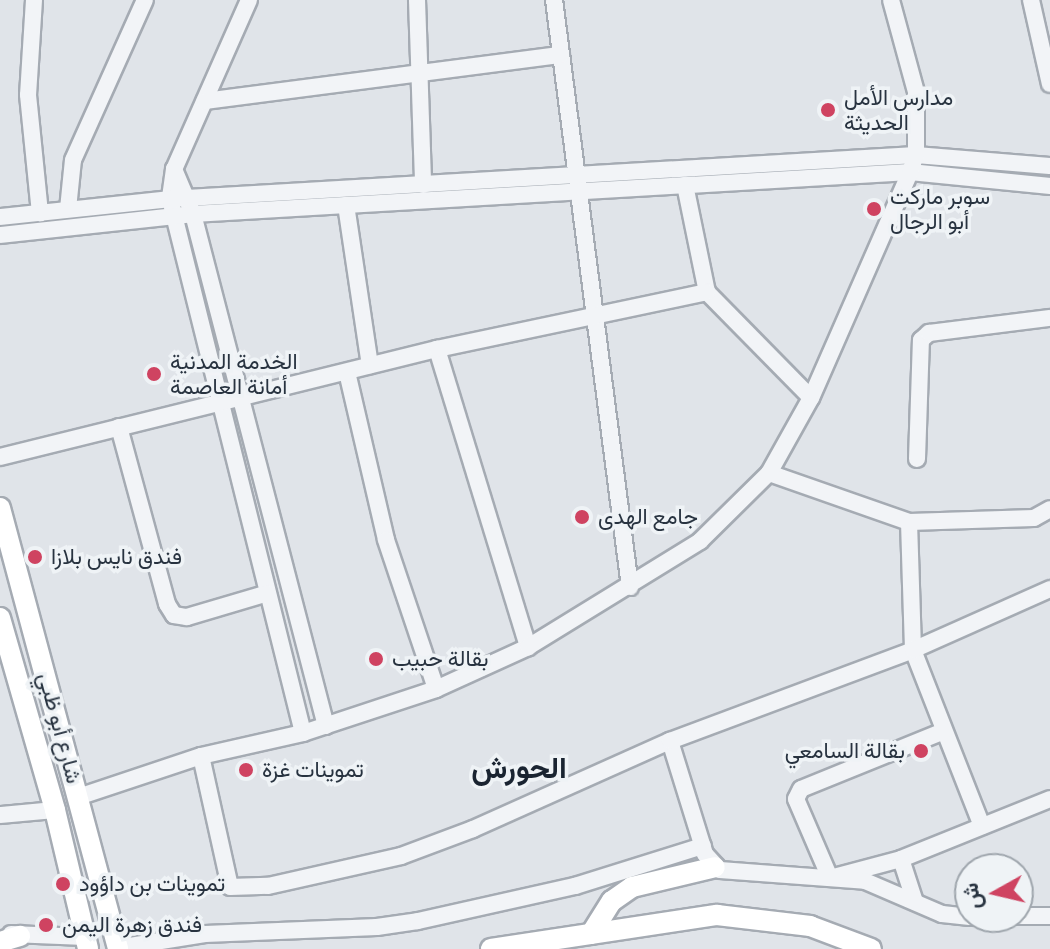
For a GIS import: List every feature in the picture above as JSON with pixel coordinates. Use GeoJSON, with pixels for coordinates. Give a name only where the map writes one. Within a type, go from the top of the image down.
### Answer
{"type":"FeatureCollection","features":[{"type":"Feature","properties":{"kind":"main road","name":"شارع أبو ظبي"},"geometry":{"type":"LineString","coordinates":[[0,508],[117,948]]}},
{"type":"Feature","properties":{"kind":"main road","name":"شارع أبو ظبي"},"geometry":{"type":"LineString","coordinates":[[0,618],[3,638],[55,810],[86,943]]}},
{"type":"Feature","properties":{"kind":"main road"},"geometry":{"type":"LineString","coordinates":[[55,810],[78,797]]}},
{"type":"Feature","properties":{"kind":"main road"},"geometry":{"type":"LineString","coordinates":[[591,934],[612,901],[632,887],[715,867]]}},
{"type":"Feature","properties":{"kind":"main road"},"geometry":{"type":"LineString","coordinates":[[491,949],[692,916],[742,916],[810,926],[871,949]]}},
{"type":"Feature","properties":{"kind":"main road"},"geometry":{"type":"LineString","coordinates":[[0,942],[10,934]]}},
{"type":"Feature","properties":{"kind":"street"},"geometry":{"type":"LineString","coordinates":[[34,0],[28,95],[40,213]]}},
{"type":"Feature","properties":{"kind":"street"},"geometry":{"type":"LineString","coordinates":[[68,209],[73,160],[145,0]]}},
{"type":"Feature","properties":{"kind":"street"},"geometry":{"type":"LineString","coordinates":[[249,0],[174,169],[170,199],[303,733]]}},
{"type":"Feature","properties":{"kind":"street"},"geometry":{"type":"LineString","coordinates":[[417,0],[423,70],[423,185]]}},
{"type":"Feature","properties":{"kind":"street"},"geometry":{"type":"LineString","coordinates":[[554,0],[592,314],[630,587]]}},
{"type":"Feature","properties":{"kind":"street"},"geometry":{"type":"LineString","coordinates":[[78,797],[201,756],[303,733],[436,689],[528,647],[630,587],[700,541],[769,473],[811,398],[910,172],[916,155],[916,92],[891,0]]}},
{"type":"Feature","properties":{"kind":"street"},"geometry":{"type":"LineString","coordinates":[[1031,0],[1050,84]]}},
{"type":"Feature","properties":{"kind":"street"},"geometry":{"type":"LineString","coordinates":[[205,101],[423,70],[561,55]]}},
{"type":"Feature","properties":{"kind":"street"},"geometry":{"type":"LineString","coordinates":[[0,217],[170,199],[191,206],[346,205],[916,155],[1050,166]]}},
{"type":"Feature","properties":{"kind":"street"},"geometry":{"type":"LineString","coordinates":[[174,169],[191,206],[326,726]]}},
{"type":"Feature","properties":{"kind":"street"},"geometry":{"type":"LineString","coordinates":[[0,235],[175,216],[191,206],[423,185],[685,185],[910,172],[1050,186]]}},
{"type":"Feature","properties":{"kind":"street"},"geometry":{"type":"LineString","coordinates":[[685,185],[707,292],[811,398]]}},
{"type":"Feature","properties":{"kind":"street"},"geometry":{"type":"LineString","coordinates":[[346,205],[370,365]]}},
{"type":"Feature","properties":{"kind":"street"},"geometry":{"type":"LineString","coordinates":[[0,457],[238,395],[592,314],[707,292]]}},
{"type":"Feature","properties":{"kind":"street"},"geometry":{"type":"LineString","coordinates":[[917,459],[921,340],[929,333],[1050,318]]}},
{"type":"Feature","properties":{"kind":"street"},"geometry":{"type":"LineString","coordinates":[[437,349],[528,647]]}},
{"type":"Feature","properties":{"kind":"street"},"geometry":{"type":"LineString","coordinates":[[347,372],[386,540],[436,689]]}},
{"type":"Feature","properties":{"kind":"street"},"geometry":{"type":"LineString","coordinates":[[119,427],[167,604],[174,615],[187,617],[268,593]]}},
{"type":"Feature","properties":{"kind":"street"},"geometry":{"type":"LineString","coordinates":[[769,473],[909,522],[1034,518],[1050,509]]}},
{"type":"Feature","properties":{"kind":"street"},"geometry":{"type":"LineString","coordinates":[[909,522],[913,650],[982,826]]}},
{"type":"Feature","properties":{"kind":"street"},"geometry":{"type":"LineString","coordinates":[[201,756],[230,887],[268,886],[401,856],[670,741],[913,650],[1050,589]]}},
{"type":"Feature","properties":{"kind":"street"},"geometry":{"type":"LineString","coordinates":[[830,878],[796,799],[801,789],[944,731]]}},
{"type":"Feature","properties":{"kind":"street"},"geometry":{"type":"LineString","coordinates":[[670,741],[703,846],[715,867],[726,872],[876,884],[942,914],[954,915]]}},
{"type":"Feature","properties":{"kind":"street"},"geometry":{"type":"LineString","coordinates":[[830,878],[901,859],[1050,799]]}},
{"type":"Feature","properties":{"kind":"street"},"geometry":{"type":"LineString","coordinates":[[0,815],[55,810]]}},
{"type":"Feature","properties":{"kind":"street"},"geometry":{"type":"LineString","coordinates":[[117,948],[205,934],[377,927],[418,921],[575,886],[703,846]]}},
{"type":"Feature","properties":{"kind":"street"},"geometry":{"type":"LineString","coordinates":[[901,859],[915,902]]}},
{"type":"Feature","properties":{"kind":"street"},"geometry":{"type":"LineString","coordinates":[[10,934],[86,943]]}},
{"type":"Feature","properties":{"kind":"place","name":"مدارس الأمل الحديثة"},"geometry":{"type":"Point","coordinates":[828,110]}},
{"type":"Feature","properties":{"kind":"place","name":"سوبر ماركت أبو الرجال"},"geometry":{"type":"Point","coordinates":[874,209]}},
{"type":"Feature","properties":{"kind":"place","name":"الخدمة المدنية أمانة العاصمة"},"geometry":{"type":"Point","coordinates":[154,374]}},
{"type":"Feature","properties":{"kind":"place","name":"جامع الهدى"},"geometry":{"type":"Point","coordinates":[582,517]}},
{"type":"Feature","properties":{"kind":"place","name":"فندق نايس بلازا"},"geometry":{"type":"Point","coordinates":[35,557]}},
{"type":"Feature","properties":{"kind":"place","name":"بقالة حبيب"},"geometry":{"type":"Point","coordinates":[376,659]}},
{"type":"Feature","properties":{"kind":"place","name":"بقالة السامعي"},"geometry":{"type":"Point","coordinates":[921,751]}},
{"type":"Feature","properties":{"kind":"place","name":"تموينات غزة"},"geometry":{"type":"Point","coordinates":[246,770]}},
{"type":"Feature","properties":{"kind":"place","name":"تموينات بن داؤود"},"geometry":{"type":"Point","coordinates":[63,884]}},
{"type":"Feature","properties":{"kind":"place","name":"فندق زهرة اليمن"},"geometry":{"type":"Point","coordinates":[46,925]}},
{"type":"Feature","properties":{"kind":"district","name":"الحورش"},"geometry":{"type":"Point","coordinates":[519,769]}}]}
